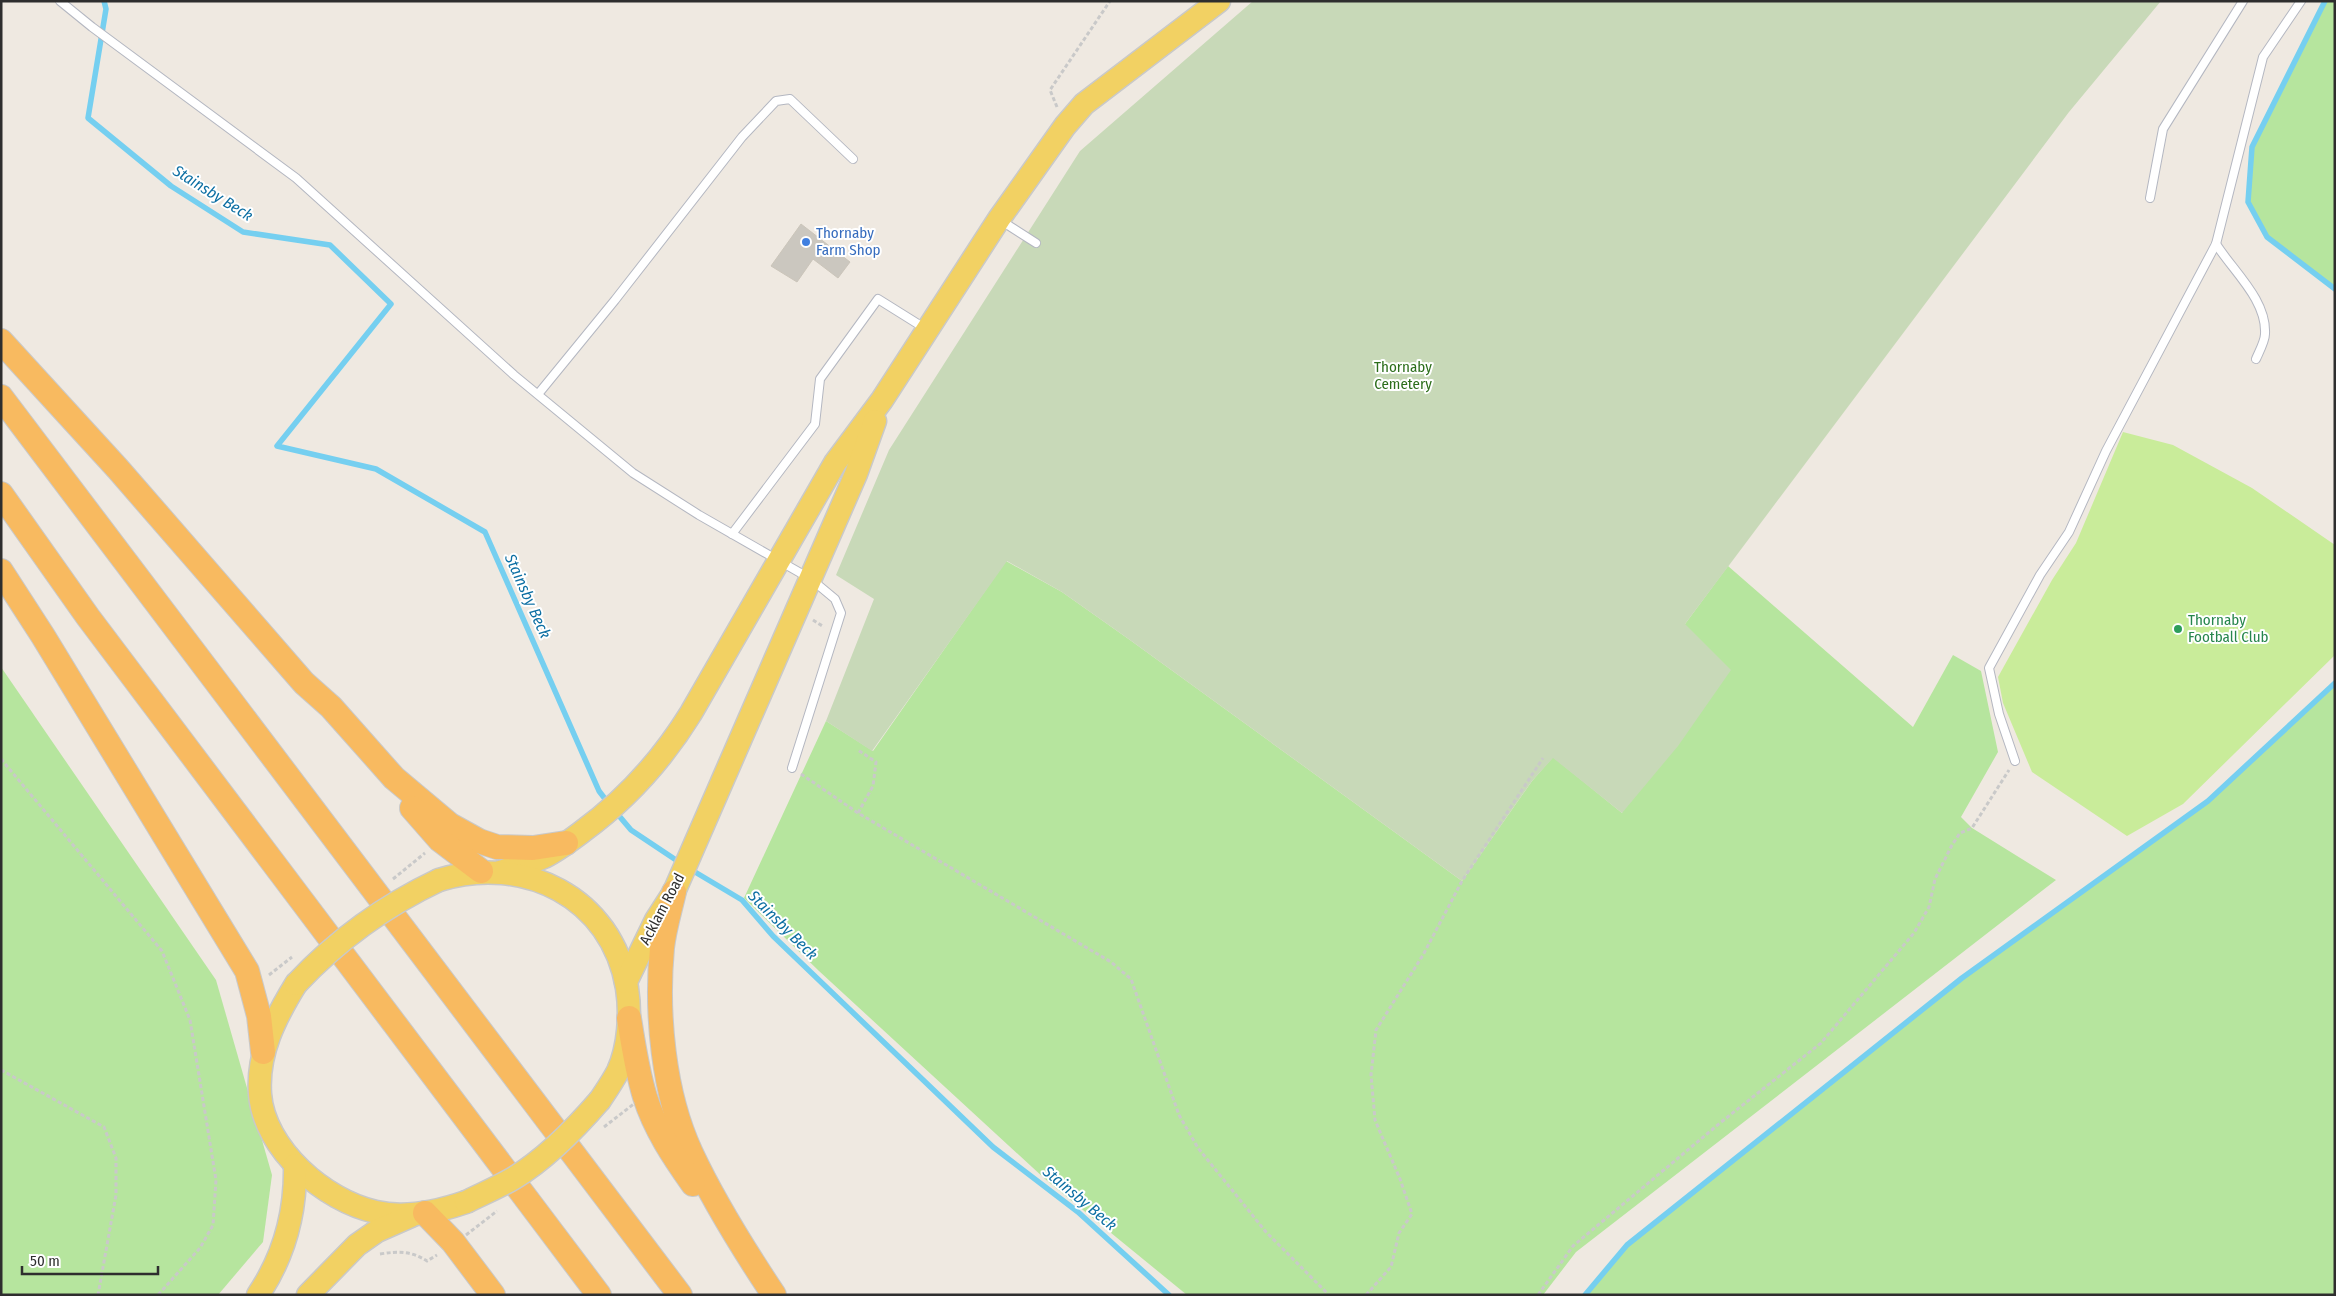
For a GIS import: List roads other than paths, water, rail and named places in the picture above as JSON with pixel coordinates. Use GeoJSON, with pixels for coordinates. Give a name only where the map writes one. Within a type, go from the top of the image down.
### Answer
{"type":"FeatureCollection","features":[{"type":"Feature","properties":{"kind":"highway"},"geometry":{"type":"LineString","coordinates":[[1,341],[118,469],[304,683],[330,707],[394,778],[450,825],[479,841],[497,847],[533,848],[566,843]]}},
{"type":"Feature","properties":{"kind":"highway"},"geometry":{"type":"LineString","coordinates":[[1,397],[680,1295]]}},
{"type":"Feature","properties":{"kind":"highway"},"geometry":{"type":"LineString","coordinates":[[1,494],[88,617],[599,1295]]}},
{"type":"Feature","properties":{"kind":"highway"},"geometry":{"type":"LineString","coordinates":[[1,571],[232,945],[253,987],[263,1052]]}},
{"type":"Feature","properties":{"kind":"highway"},"geometry":{"type":"LineString","coordinates":[[394,778],[414,811],[440,840],[491,871]]}},
{"type":"Feature","properties":{"kind":"highway"},"geometry":{"type":"LineString","coordinates":[[676,887],[663,945],[660,984],[665,1053],[677,1116],[691,1153],[731,1226],[774,1295]]}},
{"type":"Feature","properties":{"kind":"highway"},"geometry":{"type":"LineString","coordinates":[[629,1018],[639,1074],[646,1099],[662,1138],[704,1199],[731,1226]]}},
{"type":"Feature","properties":{"kind":"highway"},"geometry":{"type":"LineString","coordinates":[[421,1214],[460,1239],[493,1295]]}},
{"type":"Feature","properties":{"kind":"main road"},"geometry":{"type":"LineString","coordinates":[[421,1214],[376,1212],[356,1206],[331,1193],[295,1165],[280,1148],[269,1126],[260,1096],[263,1052],[273,1023],[296,984],[340,940],[394,902],[439,880],[491,871],[544,857],[594,822],[632,791],[672,744],[835,463],[882,400],[926,329],[999,219],[1065,126],[1084,104],[1219,1]]}},
{"type":"Feature","properties":{"kind":"main road","name":"Acklam Road"},"geometry":{"type":"LineString","coordinates":[[626,982],[648,935],[676,887],[856,474],[882,400]]}},
{"type":"Feature","properties":{"kind":"main road"},"geometry":{"type":"LineString","coordinates":[[308,1295],[357,1245],[376,1232],[421,1214],[466,1202],[513,1179],[537,1162],[581,1122],[600,1100],[618,1070],[625,1046],[629,1018],[626,982],[617,951],[601,925],[588,910],[561,890],[534,878],[491,871]]}},
{"type":"Feature","properties":{"kind":"main road"},"geometry":{"type":"LineString","coordinates":[[258,1295],[275,1269],[286,1242],[292,1214],[295,1165]]}},
{"type":"Feature","properties":{"kind":"lane"},"geometry":{"type":"LineString","coordinates":[[60,1],[121,49],[296,178],[514,376],[539,394],[633,474],[732,534],[779,559],[811,579],[835,599],[841,613],[792,768]]}},
{"type":"Feature","properties":{"kind":"lane"},"geometry":{"type":"LineString","coordinates":[[2150,198],[2163,129],[2243,1]]}},
{"type":"Feature","properties":{"kind":"lane"},"geometry":{"type":"LineString","coordinates":[[2015,760],[1999,714],[1989,668],[2040,575],[2069,532],[2106,451],[2216,244],[2264,57],[2301,1]]}},
{"type":"Feature","properties":{"kind":"lane"},"geometry":{"type":"LineString","coordinates":[[539,394],[616,300],[742,138],[776,101],[790,99],[853,159]]}},
{"type":"Feature","properties":{"kind":"lane"},"geometry":{"type":"LineString","coordinates":[[999,219],[1036,243]]}},
{"type":"Feature","properties":{"kind":"lane"},"geometry":{"type":"LineString","coordinates":[[2216,244],[2229,265],[2258,300],[2266,334],[2256,359]]}},
{"type":"Feature","properties":{"kind":"lane"},"geometry":{"type":"LineString","coordinates":[[732,534],[815,424],[820,379],[878,299],[926,329]]}},
{"type":"Feature","properties":{"kind":"waterway","name":"Stainsby Beck"},"geometry":{"type":"LineString","coordinates":[[104,1],[106,9],[88,118],[171,186],[243,232],[330,245],[391,304],[277,446],[376,469],[485,532],[599,791],[609,804]]}},
{"type":"Feature","properties":{"kind":"waterway"},"geometry":{"type":"LineString","coordinates":[[2325,1],[2252,147],[2248,202],[2267,237],[2335,289]]}},
{"type":"Feature","properties":{"kind":"waterway"},"geometry":{"type":"LineString","coordinates":[[1585,1295],[1627,1245],[1962,978],[2208,801],[2335,683]]}},
{"type":"Feature","properties":{"kind":"waterway","name":"Stainsby Beck"},"geometry":{"type":"LineString","coordinates":[[615,811],[631,830],[682,864]]}},
{"type":"Feature","properties":{"kind":"waterway","name":"Stainsby Beck"},"geometry":{"type":"LineString","coordinates":[[690,869],[742,900],[773,936],[993,1147],[1078,1212],[1169,1295]]}},
{"type":"Feature","properties":{"kind":"place","name":"Thornaby Farm Shop"},"geometry":{"type":"Point","coordinates":[806,242]}},
{"type":"Feature","properties":{"kind":"place","name":"Thornaby Football Club"},"geometry":{"type":"Point","coordinates":[2178,629]}},
{"type":"Feature","properties":{"kind":"park label","name":"Thornaby Cemetery"},"geometry":{"type":"Point","coordinates":[1403,376]}}]}
